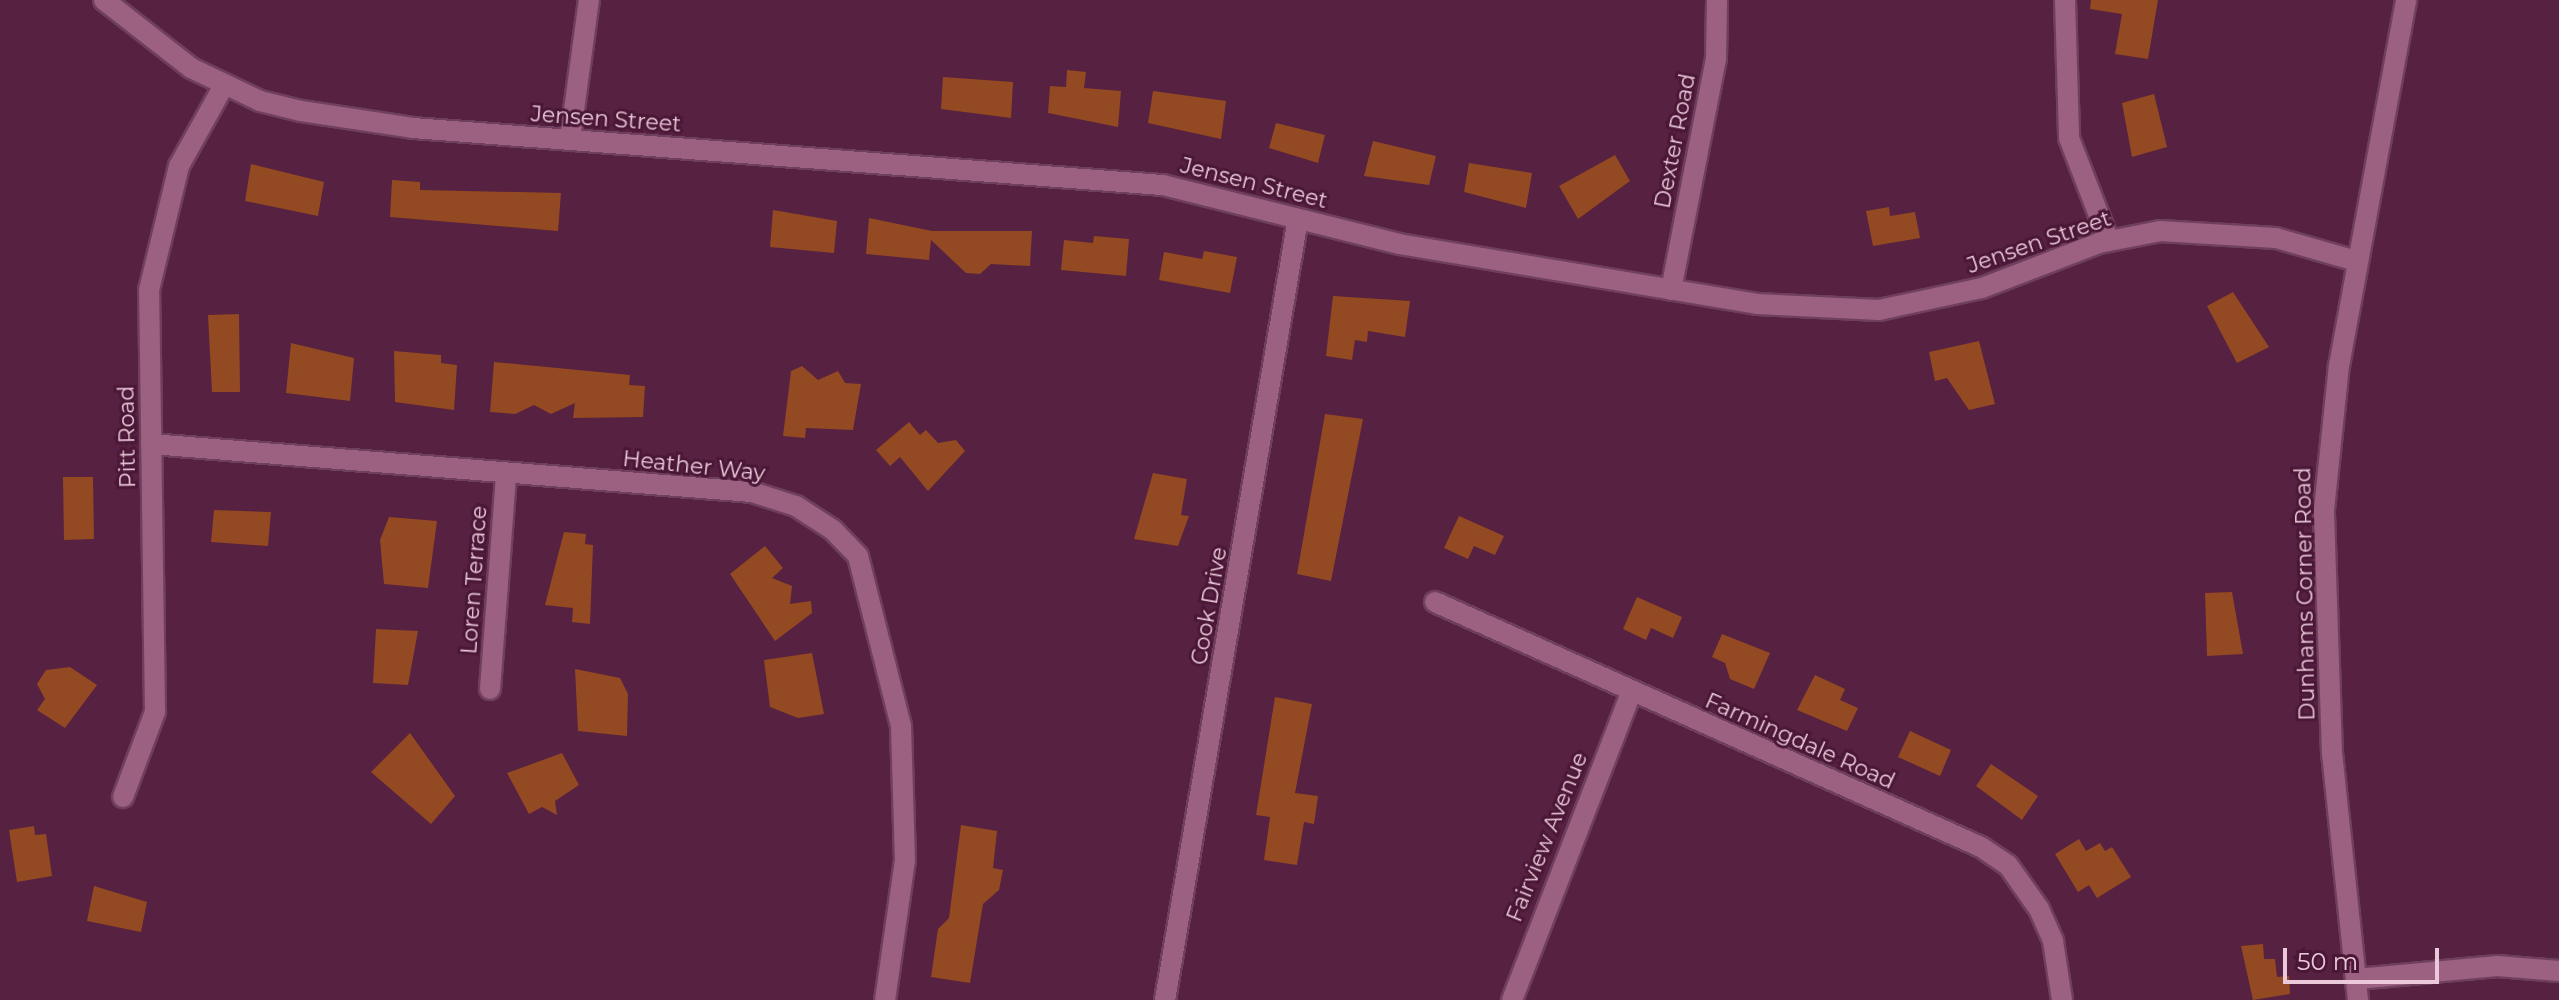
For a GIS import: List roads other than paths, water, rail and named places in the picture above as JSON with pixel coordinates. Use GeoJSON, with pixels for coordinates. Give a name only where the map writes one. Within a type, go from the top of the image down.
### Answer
{"type":"FeatureCollection","features":[{"type":"Feature","properties":{"kind":"street","name":"Jensen Street"},"geometry":{"type":"LineString","coordinates":[[104,0],[224,85],[260,101],[354,120],[570,140],[1163,185],[1399,244],[1808,310],[1879,310],[2016,278],[2109,241],[2194,230],[2276,238],[2356,261]]}},
{"type":"Feature","properties":{"kind":"street"},"geometry":{"type":"LineString","coordinates":[[570,140],[589,0]]}},
{"type":"Feature","properties":{"kind":"street","name":"Dexter Road"},"geometry":{"type":"LineString","coordinates":[[1671,290],[1716,59],[1717,0]]}},
{"type":"Feature","properties":{"kind":"street"},"geometry":{"type":"LineString","coordinates":[[2065,0],[2069,138],[2109,241]]}},
{"type":"Feature","properties":{"kind":"street","name":"Dunhams Corner Road"},"geometry":{"type":"LineString","coordinates":[[2358,1000],[2332,754],[2324,510],[2356,261],[2406,0]]}},
{"type":"Feature","properties":{"kind":"street","name":"Pitt Road"},"geometry":{"type":"LineString","coordinates":[[123,797],[155,712],[149,290],[179,166],[224,85]]}},
{"type":"Feature","properties":{"kind":"street","name":"Cook Drive"},"geometry":{"type":"LineString","coordinates":[[1165,1000],[1298,219]]}},
{"type":"Feature","properties":{"kind":"street","name":"Heather Way"},"geometry":{"type":"LineString","coordinates":[[151,444],[752,492],[796,506],[858,556],[901,726],[905,860],[885,1000]]}},
{"type":"Feature","properties":{"kind":"street","name":"Loren Terrace"},"geometry":{"type":"LineString","coordinates":[[490,689],[506,474]]}},
{"type":"Feature","properties":{"kind":"street","name":"Farmingdale Road"},"geometry":{"type":"LineString","coordinates":[[1435,602],[2008,865],[2053,941],[2062,1000]]}},
{"type":"Feature","properties":{"kind":"street","name":"Fairview Avenue"},"geometry":{"type":"LineString","coordinates":[[1512,1000],[1631,693]]}},
{"type":"Feature","properties":{"kind":"street"},"geometry":{"type":"LineString","coordinates":[[2357,979],[2497,966],[2559,971]]}}]}
